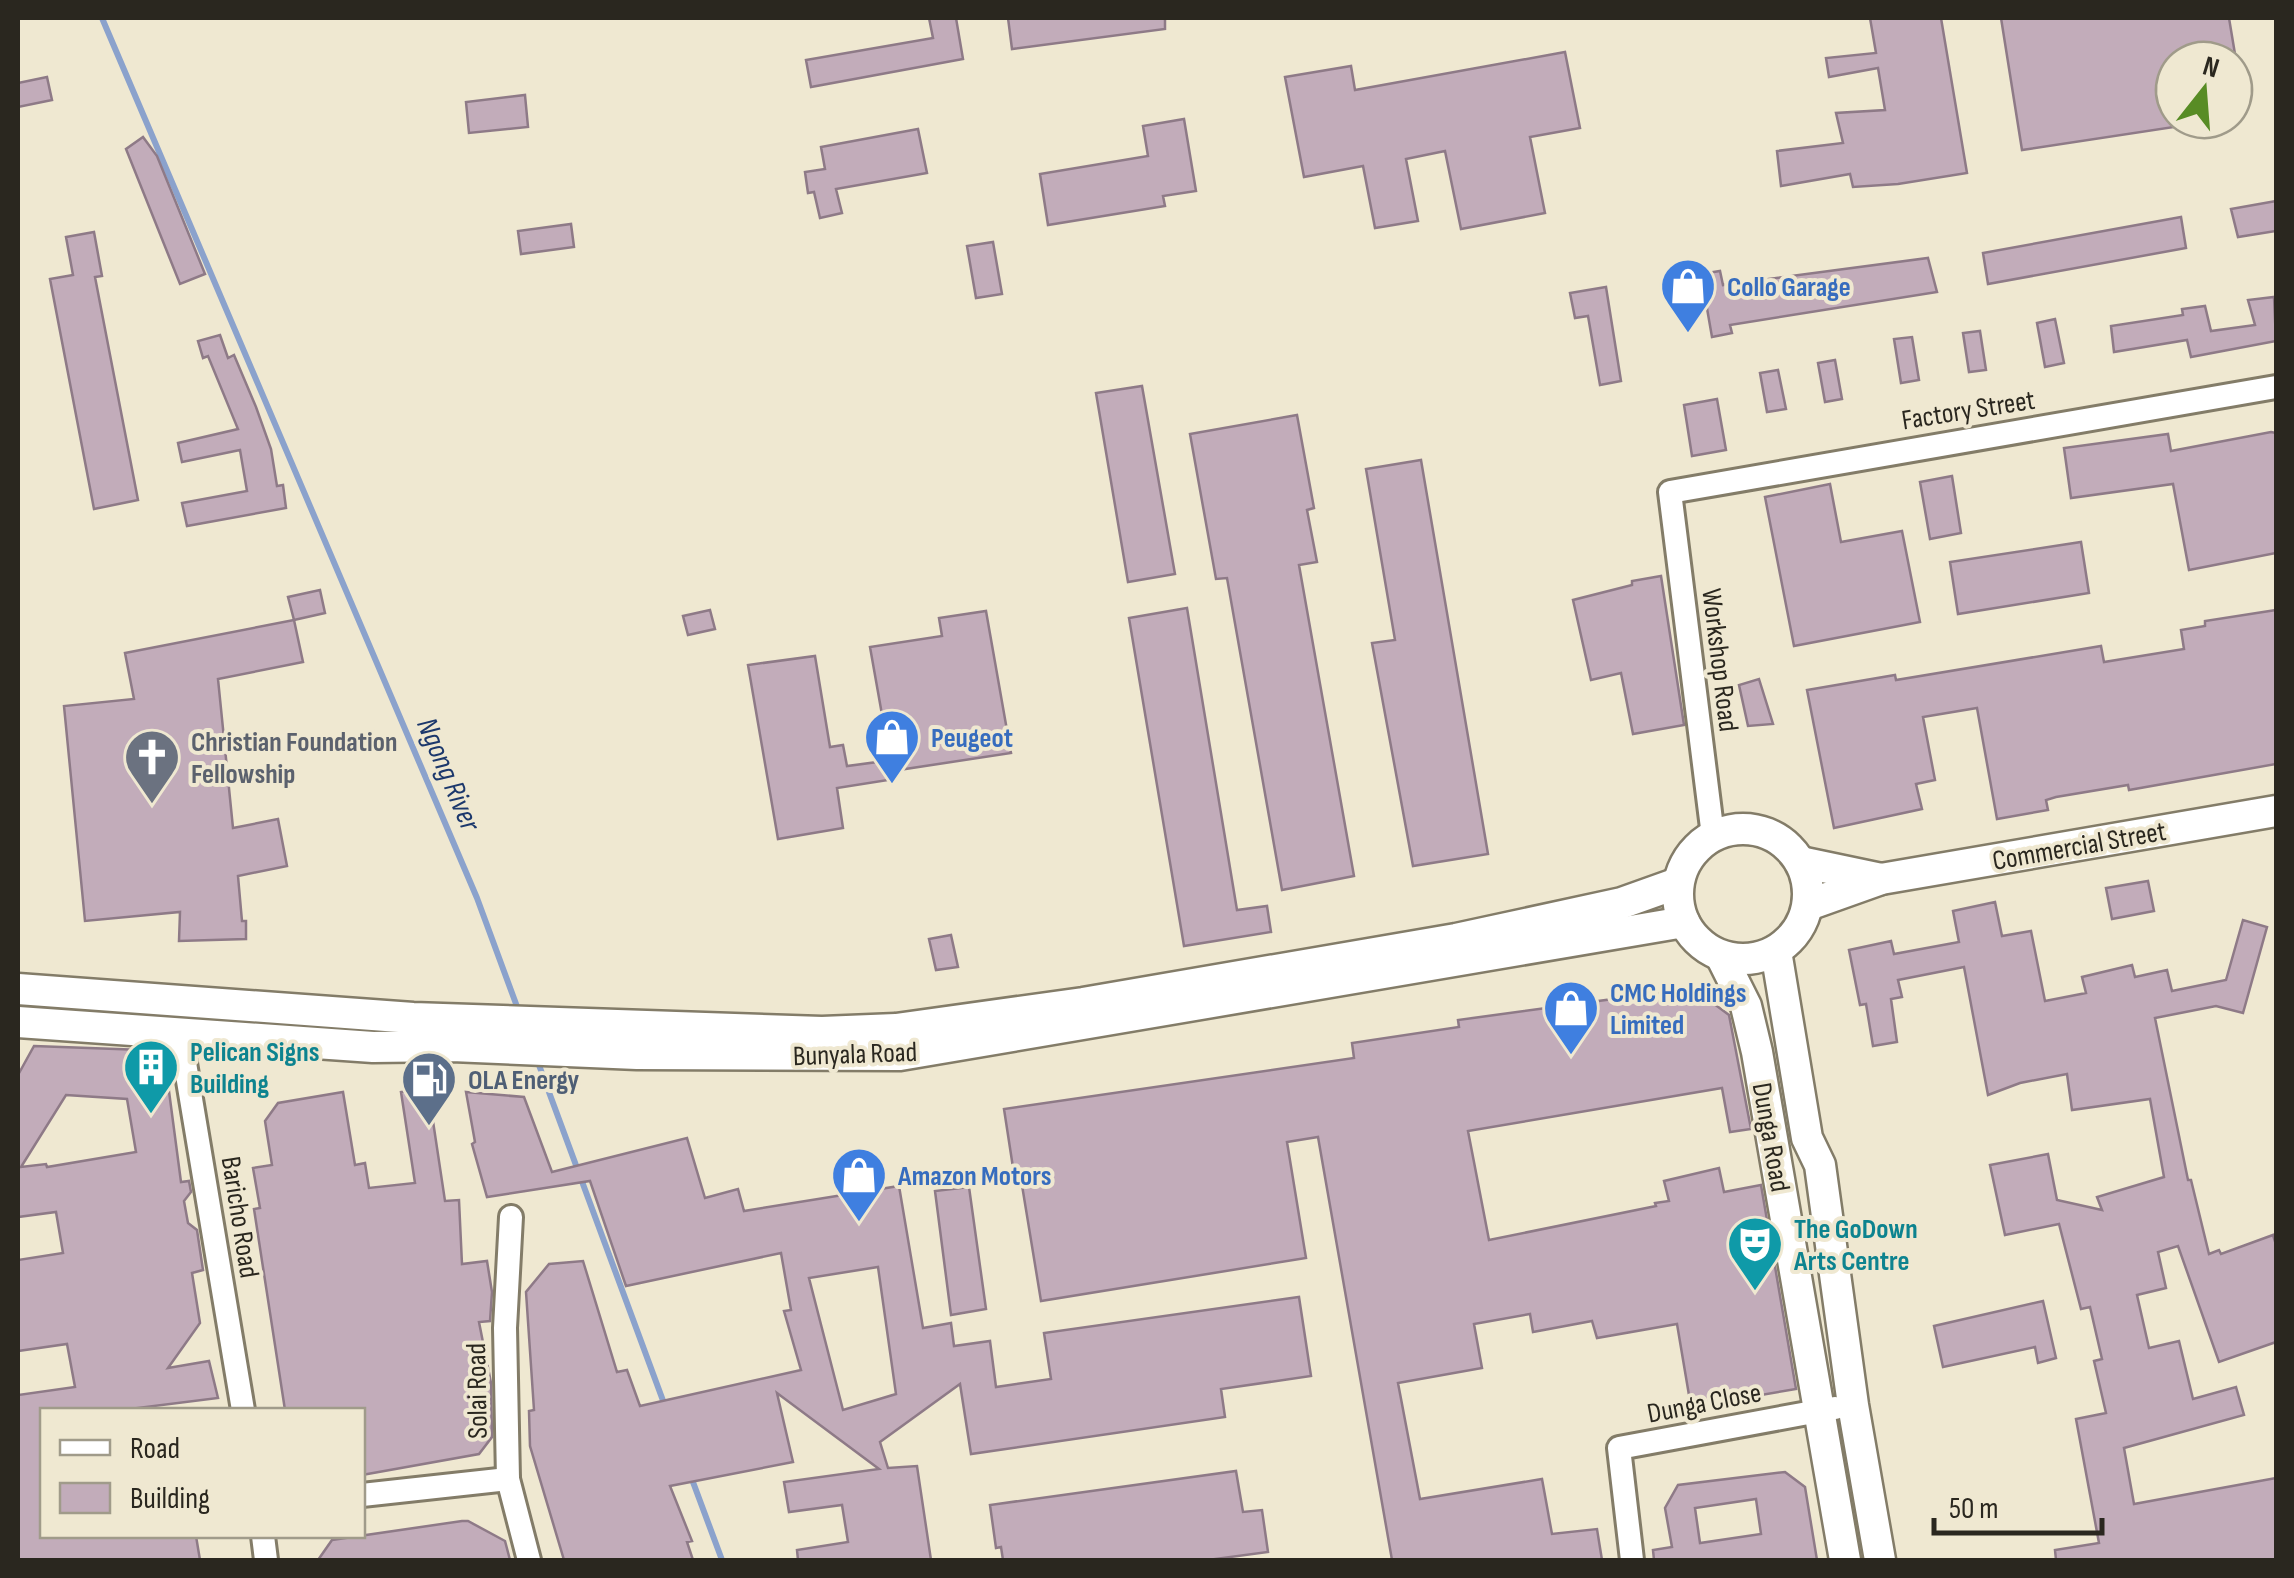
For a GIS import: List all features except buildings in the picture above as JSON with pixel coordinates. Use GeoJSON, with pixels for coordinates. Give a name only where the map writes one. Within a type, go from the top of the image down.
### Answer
{"type":"FeatureCollection","features":[{"type":"Feature","properties":{"kind":"main road","name":"Commercial Street"},"geometry":{"type":"LineString","coordinates":[[1808,906],[1881,879],[2276,811]]}},
{"type":"Feature","properties":{"kind":"main road"},"geometry":{"type":"LineString","coordinates":[[1737,829],[1762,832],[1784,843],[1800,862],[1808,883],[1808,906],[1802,924],[1776,951],[1749,960],[1721,956],[1699,943],[1684,922],[1678,904],[1684,864],[1696,848],[1713,836],[1737,829]]}},
{"type":"Feature","properties":{"kind":"main road","name":"Commercial Street"},"geometry":{"type":"LineString","coordinates":[[1800,862],[1881,879]]}},
{"type":"Feature","properties":{"kind":"main road","name":"Bunyala Road"},"geometry":{"type":"LineString","coordinates":[[18,989],[413,1018],[822,1032],[896,1029],[1066,1006],[1456,938],[1622,903],[1678,884]]}},
{"type":"Feature","properties":{"kind":"main road","name":"Bunyala Road"},"geometry":{"type":"LineString","coordinates":[[18,1022],[374,1047],[900,1055],[1684,922]]}},
{"type":"Feature","properties":{"kind":"main road","name":"Dunga Road"},"geometry":{"type":"LineString","coordinates":[[1776,951],[1807,1138],[1820,1166],[1853,1405],[1880,1560]]}},
{"type":"Feature","properties":{"kind":"main road","name":"Dunga Road"},"geometry":{"type":"LineString","coordinates":[[1721,956],[1746,1006],[1757,1052],[1845,1560]]}},
{"type":"Feature","properties":{"kind":"street","name":"Factory Street"},"geometry":{"type":"LineString","coordinates":[[1670,492],[2276,387]]}},
{"type":"Feature","properties":{"kind":"street","name":"Workshop Road"},"geometry":{"type":"LineString","coordinates":[[1670,492],[1713,836]]}},
{"type":"Feature","properties":{"kind":"street","name":"Baricho Road"},"geometry":{"type":"LineString","coordinates":[[180,1033],[243,1408]]}},
{"type":"Feature","properties":{"kind":"street","name":"Solai Road"},"geometry":{"type":"LineString","coordinates":[[511,1217],[505,1328],[508,1479],[529,1560]]}},
{"type":"Feature","properties":{"kind":"street","name":"Dunga Close"},"geometry":{"type":"LineString","coordinates":[[1632,1560],[1618,1448],[1853,1405]]}},
{"type":"Feature","properties":{"kind":"street"},"geometry":{"type":"LineString","coordinates":[[365,1495],[508,1479]]}},
{"type":"Feature","properties":{"kind":"waterway","name":"Ngong River"},"geometry":{"type":"LineString","coordinates":[[102,18],[477,898],[519,1012]]}},
{"type":"Feature","properties":{"kind":"waterway","name":"Ngong River"},"geometry":{"type":"LineString","coordinates":[[536,1057],[665,1406]]}},
{"type":"Feature","properties":{"kind":"waterway","name":"Ngong River"},"geometry":{"type":"LineString","coordinates":[[690,1474],[722,1560]]}},
{"type":"Feature","properties":{"kind":"place","name":"Collo Garage"},"geometry":{"type":"Point","coordinates":[1688,335]}},
{"type":"Feature","properties":{"kind":"place","name":"Peugeot"},"geometry":{"type":"Point","coordinates":[892,786]}},
{"type":"Feature","properties":{"kind":"place","name":"Christian Foundation Fellowship"},"geometry":{"type":"Point","coordinates":[152,806]}},
{"type":"Feature","properties":{"kind":"place","name":"CMC Holdings Limited"},"geometry":{"type":"Point","coordinates":[1571,1057]}},
{"type":"Feature","properties":{"kind":"place","name":"Pelican Signs Building"},"geometry":{"type":"Point","coordinates":[151,1116]}},
{"type":"Feature","properties":{"kind":"place","name":"OLA Energy"},"geometry":{"type":"Point","coordinates":[429,1128]}},
{"type":"Feature","properties":{"kind":"place","name":"Amazon Motors"},"geometry":{"type":"Point","coordinates":[859,1224]}},
{"type":"Feature","properties":{"kind":"place","name":"The GoDown Arts Centre"},"geometry":{"type":"Point","coordinates":[1755,1293]}}]}
